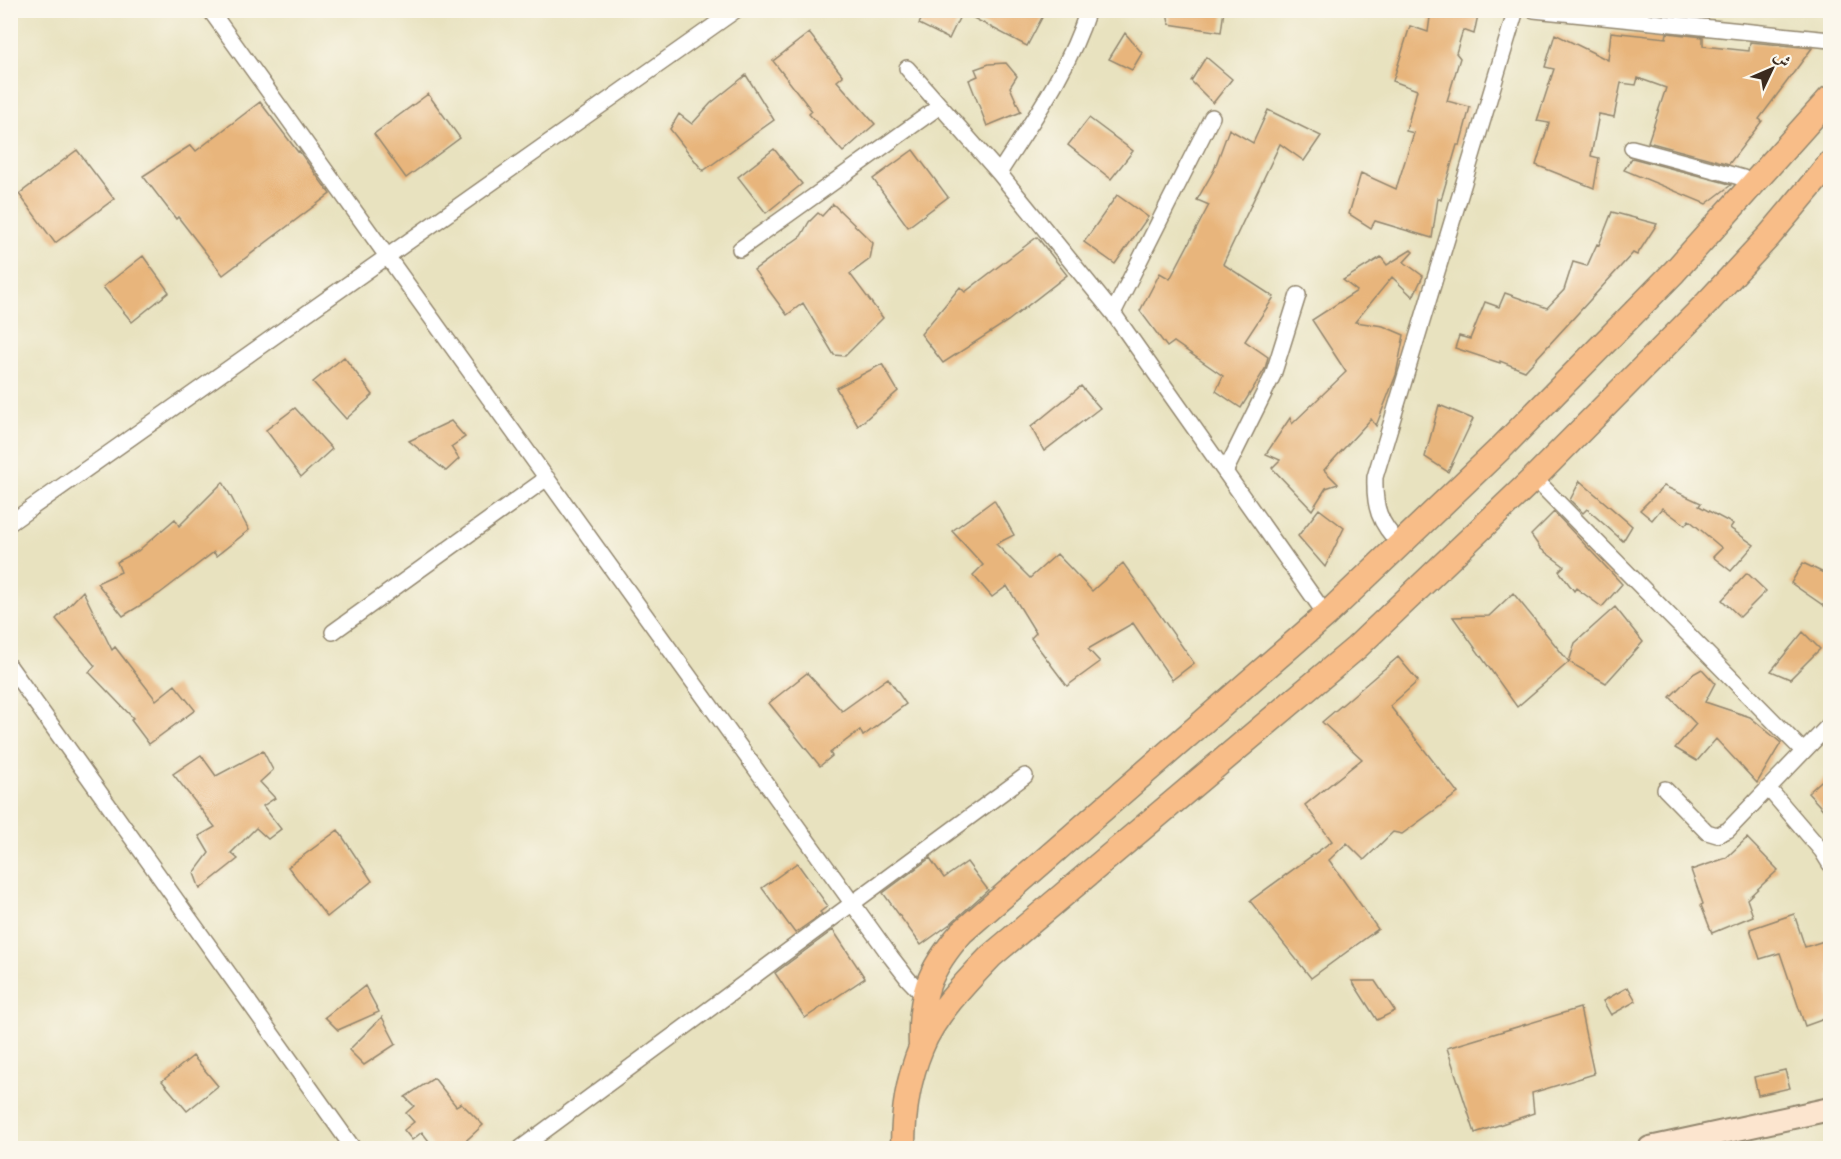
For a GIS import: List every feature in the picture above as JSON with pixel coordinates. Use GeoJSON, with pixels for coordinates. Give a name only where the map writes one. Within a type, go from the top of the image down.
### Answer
{"type":"FeatureCollection","features":[{"type":"Feature","properties":{"kind":"main road"},"geometry":{"type":"LineString","coordinates":[[921,1047],[920,1020],[924,996],[940,959],[962,932],[1326,615],[1400,544],[1563,386],[1674,272],[1754,186],[1830,98]]}},
{"type":"Feature","properties":{"kind":"main road"},"geometry":{"type":"LineString","coordinates":[[903,1149],[903,1130],[909,1088],[921,1047],[958,991],[991,956],[1356,648],[1534,478],[1707,303],[1769,236],[1830,163]]}},
{"type":"Feature","properties":{"kind":"street"},"geometry":{"type":"LineString","coordinates":[[210,10],[908,979],[942,1013]]}},
{"type":"Feature","properties":{"kind":"street"},"geometry":{"type":"LineString","coordinates":[[10,524],[736,10]]}},
{"type":"Feature","properties":{"kind":"street"},"geometry":{"type":"LineString","coordinates":[[999,173],[1060,75],[1077,43],[1088,10]]}},
{"type":"Feature","properties":{"kind":"street"},"geometry":{"type":"LineString","coordinates":[[1400,544],[1387,531],[1378,514],[1374,496],[1375,477],[1515,10]]}},
{"type":"Feature","properties":{"kind":"street"},"geometry":{"type":"LineString","coordinates":[[1534,10],[1830,40]]}},
{"type":"Feature","properties":{"kind":"street"},"geometry":{"type":"LineString","coordinates":[[907,68],[999,173],[1113,313],[1326,615]]}},
{"type":"Feature","properties":{"kind":"street"},"geometry":{"type":"LineString","coordinates":[[740,249],[940,106]]}},
{"type":"Feature","properties":{"kind":"street"},"geometry":{"type":"LineString","coordinates":[[1113,313],[1212,117]]}},
{"type":"Feature","properties":{"kind":"street"},"geometry":{"type":"LineString","coordinates":[[1632,148],[1743,178],[1754,186]]}},
{"type":"Feature","properties":{"kind":"street"},"geometry":{"type":"LineString","coordinates":[[1225,472],[1273,375],[1298,295]]}},
{"type":"Feature","properties":{"kind":"street"},"geometry":{"type":"LineString","coordinates":[[333,632],[547,478]]}},
{"type":"Feature","properties":{"kind":"street"},"geometry":{"type":"LineString","coordinates":[[1534,478],[1803,751]]}},
{"type":"Feature","properties":{"kind":"street"},"geometry":{"type":"LineString","coordinates":[[10,667],[353,1149]]}},
{"type":"Feature","properties":{"kind":"street"},"geometry":{"type":"LineString","coordinates":[[1665,789],[1707,832],[1717,835],[1728,830],[1830,724]]}},
{"type":"Feature","properties":{"kind":"street"},"geometry":{"type":"LineString","coordinates":[[521,1149],[1025,776]]}},
{"type":"Feature","properties":{"kind":"street"},"geometry":{"type":"LineString","coordinates":[[1768,788],[1822,851],[1830,864]]}},
{"type":"Feature","properties":{"kind":"street"},"geometry":{"type":"LineString","coordinates":[[1650,1149],[1830,1109]]}},
{"type":"Feature","properties":{"kind":"building"},"geometry":{"type":"Polygon","coordinates":[[[926,10],[1046,10],[1027,46],[962,12],[949,39],[919,24],[926,10]]]}},
{"type":"Feature","properties":{"kind":"building"},"geometry":{"type":"Polygon","coordinates":[[[1167,10],[1224,10],[1221,32],[1169,24],[1167,10]]]}},
{"type":"Feature","properties":{"kind":"building"},"geometry":{"type":"Polygon","coordinates":[[[1431,10],[1479,10],[1474,34],[1463,30],[1456,53],[1460,58],[1447,101],[1470,107],[1441,200],[1438,198],[1432,238],[1375,221],[1371,228],[1349,214],[1361,173],[1396,189],[1414,133],[1406,131],[1417,90],[1393,81],[1410,26],[1428,32],[1431,10]]]}},
{"type":"Feature","properties":{"kind":"building"},"geometry":{"type":"Polygon","coordinates":[[[1611,32],[1666,38],[1667,33],[1703,37],[1703,46],[1749,51],[1750,42],[1812,48],[1759,119],[1762,121],[1729,164],[1648,142],[1666,88],[1638,78],[1636,85],[1621,83],[1614,117],[1599,114],[1591,156],[1599,158],[1594,188],[1536,165],[1549,123],[1537,121],[1554,69],[1545,67],[1555,34],[1608,60],[1611,32]]]}},
{"type":"Feature","properties":{"kind":"building"},"geometry":{"type":"Polygon","coordinates":[[[809,33],[843,76],[837,81],[875,124],[843,152],[809,114],[812,111],[773,61],[809,33]]]}},
{"type":"Feature","properties":{"kind":"building"},"geometry":{"type":"Polygon","coordinates":[[[1125,33],[1142,53],[1132,70],[1109,59],[1125,33]]]}},
{"type":"Feature","properties":{"kind":"building"},"geometry":{"type":"Polygon","coordinates":[[[1206,57],[1232,79],[1213,103],[1191,81],[1206,57]]]}},
{"type":"Feature","properties":{"kind":"building"},"geometry":{"type":"Polygon","coordinates":[[[1006,63],[1017,76],[1010,87],[1021,112],[987,126],[969,80],[978,76],[975,69],[989,64],[1006,63]]]}},
{"type":"Feature","properties":{"kind":"building"},"geometry":{"type":"Polygon","coordinates":[[[746,75],[774,120],[703,171],[670,129],[679,114],[692,124],[711,103],[746,75]]]}},
{"type":"Feature","properties":{"kind":"building"},"geometry":{"type":"Polygon","coordinates":[[[428,94],[460,138],[406,178],[374,134],[428,94]]]}},
{"type":"Feature","properties":{"kind":"building"},"geometry":{"type":"Polygon","coordinates":[[[260,102],[330,194],[223,275],[143,176],[191,145],[196,151],[260,102]]]}},
{"type":"Feature","properties":{"kind":"building"},"geometry":{"type":"Polygon","coordinates":[[[1268,110],[1321,136],[1304,161],[1280,144],[1223,264],[1274,297],[1245,341],[1268,357],[1265,369],[1241,408],[1216,391],[1223,376],[1174,342],[1167,347],[1140,311],[1160,273],[1170,279],[1209,205],[1197,200],[1214,170],[1229,129],[1253,143],[1268,110]]]}},
{"type":"Feature","properties":{"kind":"building"},"geometry":{"type":"Polygon","coordinates":[[[1089,118],[1133,151],[1111,179],[1068,145],[1089,118]]]}},
{"type":"Feature","properties":{"kind":"building"},"geometry":{"type":"Polygon","coordinates":[[[774,149],[802,184],[766,213],[738,177],[774,149]]]}},
{"type":"Feature","properties":{"kind":"building"},"geometry":{"type":"Polygon","coordinates":[[[77,150],[114,199],[55,243],[19,194],[77,150]]]}},
{"type":"Feature","properties":{"kind":"building"},"geometry":{"type":"Polygon","coordinates":[[[913,150],[948,197],[908,227],[873,179],[913,150]]]}},
{"type":"Feature","properties":{"kind":"building"},"geometry":{"type":"Polygon","coordinates":[[[1632,158],[1731,185],[1706,204],[1624,170],[1632,158]]]}},
{"type":"Feature","properties":{"kind":"building"},"geometry":{"type":"Polygon","coordinates":[[[1117,195],[1148,217],[1115,264],[1084,242],[1117,195]]]}},
{"type":"Feature","properties":{"kind":"building"},"geometry":{"type":"Polygon","coordinates":[[[833,204],[873,243],[870,259],[850,274],[883,318],[845,356],[834,355],[803,303],[787,315],[754,270],[801,236],[809,222],[818,213],[822,216],[833,204]]]}},
{"type":"Feature","properties":{"kind":"building"},"geometry":{"type":"Polygon","coordinates":[[[1612,212],[1657,224],[1637,255],[1633,253],[1525,371],[1455,348],[1459,336],[1470,339],[1485,302],[1499,307],[1505,293],[1547,308],[1564,290],[1573,262],[1587,266],[1597,244],[1599,245],[1612,212]]]}},
{"type":"Feature","properties":{"kind":"building"},"geometry":{"type":"Polygon","coordinates":[[[1037,237],[1067,275],[1008,321],[943,363],[921,334],[960,287],[965,292],[1037,237]]]}},
{"type":"Feature","properties":{"kind":"building"},"geometry":{"type":"Polygon","coordinates":[[[1411,250],[1413,252],[1404,262],[1423,276],[1413,297],[1392,277],[1355,322],[1383,326],[1404,335],[1396,375],[1376,426],[1371,419],[1324,470],[1338,484],[1326,488],[1312,510],[1272,468],[1280,460],[1266,454],[1290,418],[1292,424],[1346,372],[1312,320],[1357,291],[1343,280],[1381,257],[1387,265],[1411,250]]]}},
{"type":"Feature","properties":{"kind":"building"},"geometry":{"type":"Polygon","coordinates":[[[143,256],[169,292],[132,322],[103,287],[143,256]]]}},
{"type":"Feature","properties":{"kind":"building"},"geometry":{"type":"Polygon","coordinates":[[[344,357],[373,395],[346,419],[313,382],[344,357]]]}},
{"type":"Feature","properties":{"kind":"building"},"geometry":{"type":"Polygon","coordinates":[[[882,364],[898,391],[858,426],[836,388],[882,364]]]}},
{"type":"Feature","properties":{"kind":"building"},"geometry":{"type":"Polygon","coordinates":[[[1081,386],[1100,408],[1044,451],[1031,427],[1081,386]]]}},
{"type":"Feature","properties":{"kind":"building"},"geometry":{"type":"Polygon","coordinates":[[[1439,405],[1473,419],[1448,472],[1425,457],[1439,405]]]}},
{"type":"Feature","properties":{"kind":"building"},"geometry":{"type":"Polygon","coordinates":[[[295,408],[332,449],[301,477],[266,430],[295,408]]]}},
{"type":"Feature","properties":{"kind":"building"},"geometry":{"type":"Polygon","coordinates":[[[451,421],[465,437],[451,447],[459,459],[446,471],[409,441],[451,421]]]}},
{"type":"Feature","properties":{"kind":"building"},"geometry":{"type":"Polygon","coordinates":[[[1580,481],[1632,526],[1623,541],[1587,509],[1583,513],[1570,500],[1580,481]]]}},
{"type":"Feature","properties":{"kind":"building"},"geometry":{"type":"Polygon","coordinates":[[[223,482],[249,530],[216,556],[214,552],[159,594],[123,616],[97,583],[121,572],[117,562],[138,551],[175,519],[179,526],[223,482]]]}},
{"type":"Feature","properties":{"kind":"building"},"geometry":{"type":"Polygon","coordinates":[[[1664,486],[1701,503],[1699,506],[1733,524],[1730,528],[1754,545],[1731,571],[1713,557],[1722,548],[1689,520],[1685,525],[1662,508],[1652,520],[1640,510],[1664,486]]]}},
{"type":"Feature","properties":{"kind":"building"},"geometry":{"type":"Polygon","coordinates":[[[994,500],[1014,535],[996,544],[1030,578],[1057,554],[1092,591],[1123,563],[1194,663],[1172,680],[1133,623],[1088,649],[1100,662],[1067,686],[1031,638],[1036,633],[1007,586],[992,597],[973,575],[983,565],[952,531],[994,500]]]}},
{"type":"Feature","properties":{"kind":"building"},"geometry":{"type":"Polygon","coordinates":[[[1319,509],[1344,528],[1325,567],[1298,536],[1319,509]]]}},
{"type":"Feature","properties":{"kind":"building"},"geometry":{"type":"Polygon","coordinates":[[[1554,512],[1622,584],[1602,607],[1576,588],[1574,591],[1559,571],[1564,566],[1541,549],[1531,535],[1554,512]]]}},
{"type":"Feature","properties":{"kind":"building"},"geometry":{"type":"Polygon","coordinates":[[[1803,563],[1830,576],[1830,610],[1791,583],[1803,563]]]}},
{"type":"Feature","properties":{"kind":"building"},"geometry":{"type":"Polygon","coordinates":[[[1747,573],[1766,591],[1740,617],[1722,600],[1747,573]]]}},
{"type":"Feature","properties":{"kind":"building"},"geometry":{"type":"Polygon","coordinates":[[[83,591],[112,650],[115,647],[156,700],[175,685],[195,710],[149,744],[131,720],[133,718],[89,672],[95,666],[56,619],[83,591]]]}},
{"type":"Feature","properties":{"kind":"building"},"geometry":{"type":"Polygon","coordinates":[[[1513,593],[1569,662],[1517,707],[1453,617],[1489,616],[1513,593]]]}},
{"type":"Feature","properties":{"kind":"building"},"geometry":{"type":"Polygon","coordinates":[[[1615,607],[1643,642],[1606,683],[1569,662],[1575,643],[1615,607]]]}},
{"type":"Feature","properties":{"kind":"building"},"geometry":{"type":"Polygon","coordinates":[[[1803,632],[1820,649],[1790,679],[1771,671],[1803,632]]]}},
{"type":"Feature","properties":{"kind":"building"},"geometry":{"type":"Polygon","coordinates":[[[1398,657],[1418,681],[1390,706],[1458,793],[1402,834],[1393,832],[1364,860],[1347,843],[1329,860],[1378,929],[1311,978],[1250,901],[1332,841],[1305,805],[1362,759],[1322,722],[1398,657]]]}},
{"type":"Feature","properties":{"kind":"building"},"geometry":{"type":"Polygon","coordinates":[[[1702,669],[1715,683],[1705,702],[1750,717],[1781,743],[1757,783],[1716,739],[1697,761],[1675,748],[1696,724],[1670,697],[1693,674],[1702,669]]]}},
{"type":"Feature","properties":{"kind":"building"},"geometry":{"type":"Polygon","coordinates":[[[807,673],[842,711],[888,678],[906,704],[863,736],[860,730],[830,753],[832,756],[820,766],[769,703],[807,673]]]}},
{"type":"Feature","properties":{"kind":"building"},"geometry":{"type":"Polygon","coordinates":[[[263,751],[273,770],[260,782],[275,798],[263,806],[281,829],[268,839],[256,828],[231,853],[238,859],[200,889],[194,873],[209,853],[199,836],[215,827],[173,774],[201,755],[216,776],[263,751]]]}},
{"type":"Feature","properties":{"kind":"building"},"geometry":{"type":"Polygon","coordinates":[[[1830,773],[1830,817],[1808,793],[1830,773]]]}},
{"type":"Feature","properties":{"kind":"building"},"geometry":{"type":"Polygon","coordinates":[[[338,830],[372,881],[327,917],[288,867],[338,830]]]}},
{"type":"Feature","properties":{"kind":"building"},"geometry":{"type":"Polygon","coordinates":[[[1747,838],[1778,870],[1747,899],[1753,916],[1712,933],[1691,870],[1726,858],[1747,838]]]}},
{"type":"Feature","properties":{"kind":"building"},"geometry":{"type":"Polygon","coordinates":[[[930,858],[944,878],[967,862],[988,890],[950,924],[921,945],[883,893],[930,858]]]}},
{"type":"Feature","properties":{"kind":"building"},"geometry":{"type":"Polygon","coordinates":[[[797,863],[828,906],[820,912],[822,914],[795,933],[762,888],[797,863]]]}},
{"type":"Feature","properties":{"kind":"building"},"geometry":{"type":"Polygon","coordinates":[[[1794,914],[1805,947],[1830,939],[1830,1017],[1805,1026],[1780,953],[1760,959],[1750,929],[1794,914]]]}},
{"type":"Feature","properties":{"kind":"building"},"geometry":{"type":"Polygon","coordinates":[[[833,930],[865,978],[805,1018],[775,973],[833,930]]]}},
{"type":"Feature","properties":{"kind":"building"},"geometry":{"type":"Polygon","coordinates":[[[1352,981],[1375,981],[1395,1011],[1377,1020],[1352,981]]]}},
{"type":"Feature","properties":{"kind":"building"},"geometry":{"type":"Polygon","coordinates":[[[365,986],[379,1012],[338,1030],[325,1017],[365,986]]]}},
{"type":"Feature","properties":{"kind":"building"},"geometry":{"type":"Polygon","coordinates":[[[1628,987],[1636,1001],[1611,1015],[1603,1001],[1628,987]]]}},
{"type":"Feature","properties":{"kind":"building"},"geometry":{"type":"Polygon","coordinates":[[[1580,1008],[1594,1074],[1532,1093],[1534,1113],[1475,1133],[1447,1048],[1580,1008]]]}},
{"type":"Feature","properties":{"kind":"building"},"geometry":{"type":"Polygon","coordinates":[[[382,1017],[396,1044],[364,1065],[349,1050],[382,1017]]]}},
{"type":"Feature","properties":{"kind":"building"},"geometry":{"type":"Polygon","coordinates":[[[193,1056],[218,1086],[187,1111],[162,1081],[193,1056]]]}},
{"type":"Feature","properties":{"kind":"building"},"geometry":{"type":"Polygon","coordinates":[[[1785,1070],[1790,1088],[1758,1095],[1754,1077],[1785,1070]]]}},
{"type":"Feature","properties":{"kind":"building"},"geometry":{"type":"Polygon","coordinates":[[[434,1078],[456,1106],[461,1103],[483,1125],[457,1149],[435,1149],[422,1132],[412,1140],[404,1130],[414,1122],[406,1113],[414,1106],[405,1097],[434,1078]]]}}]}
